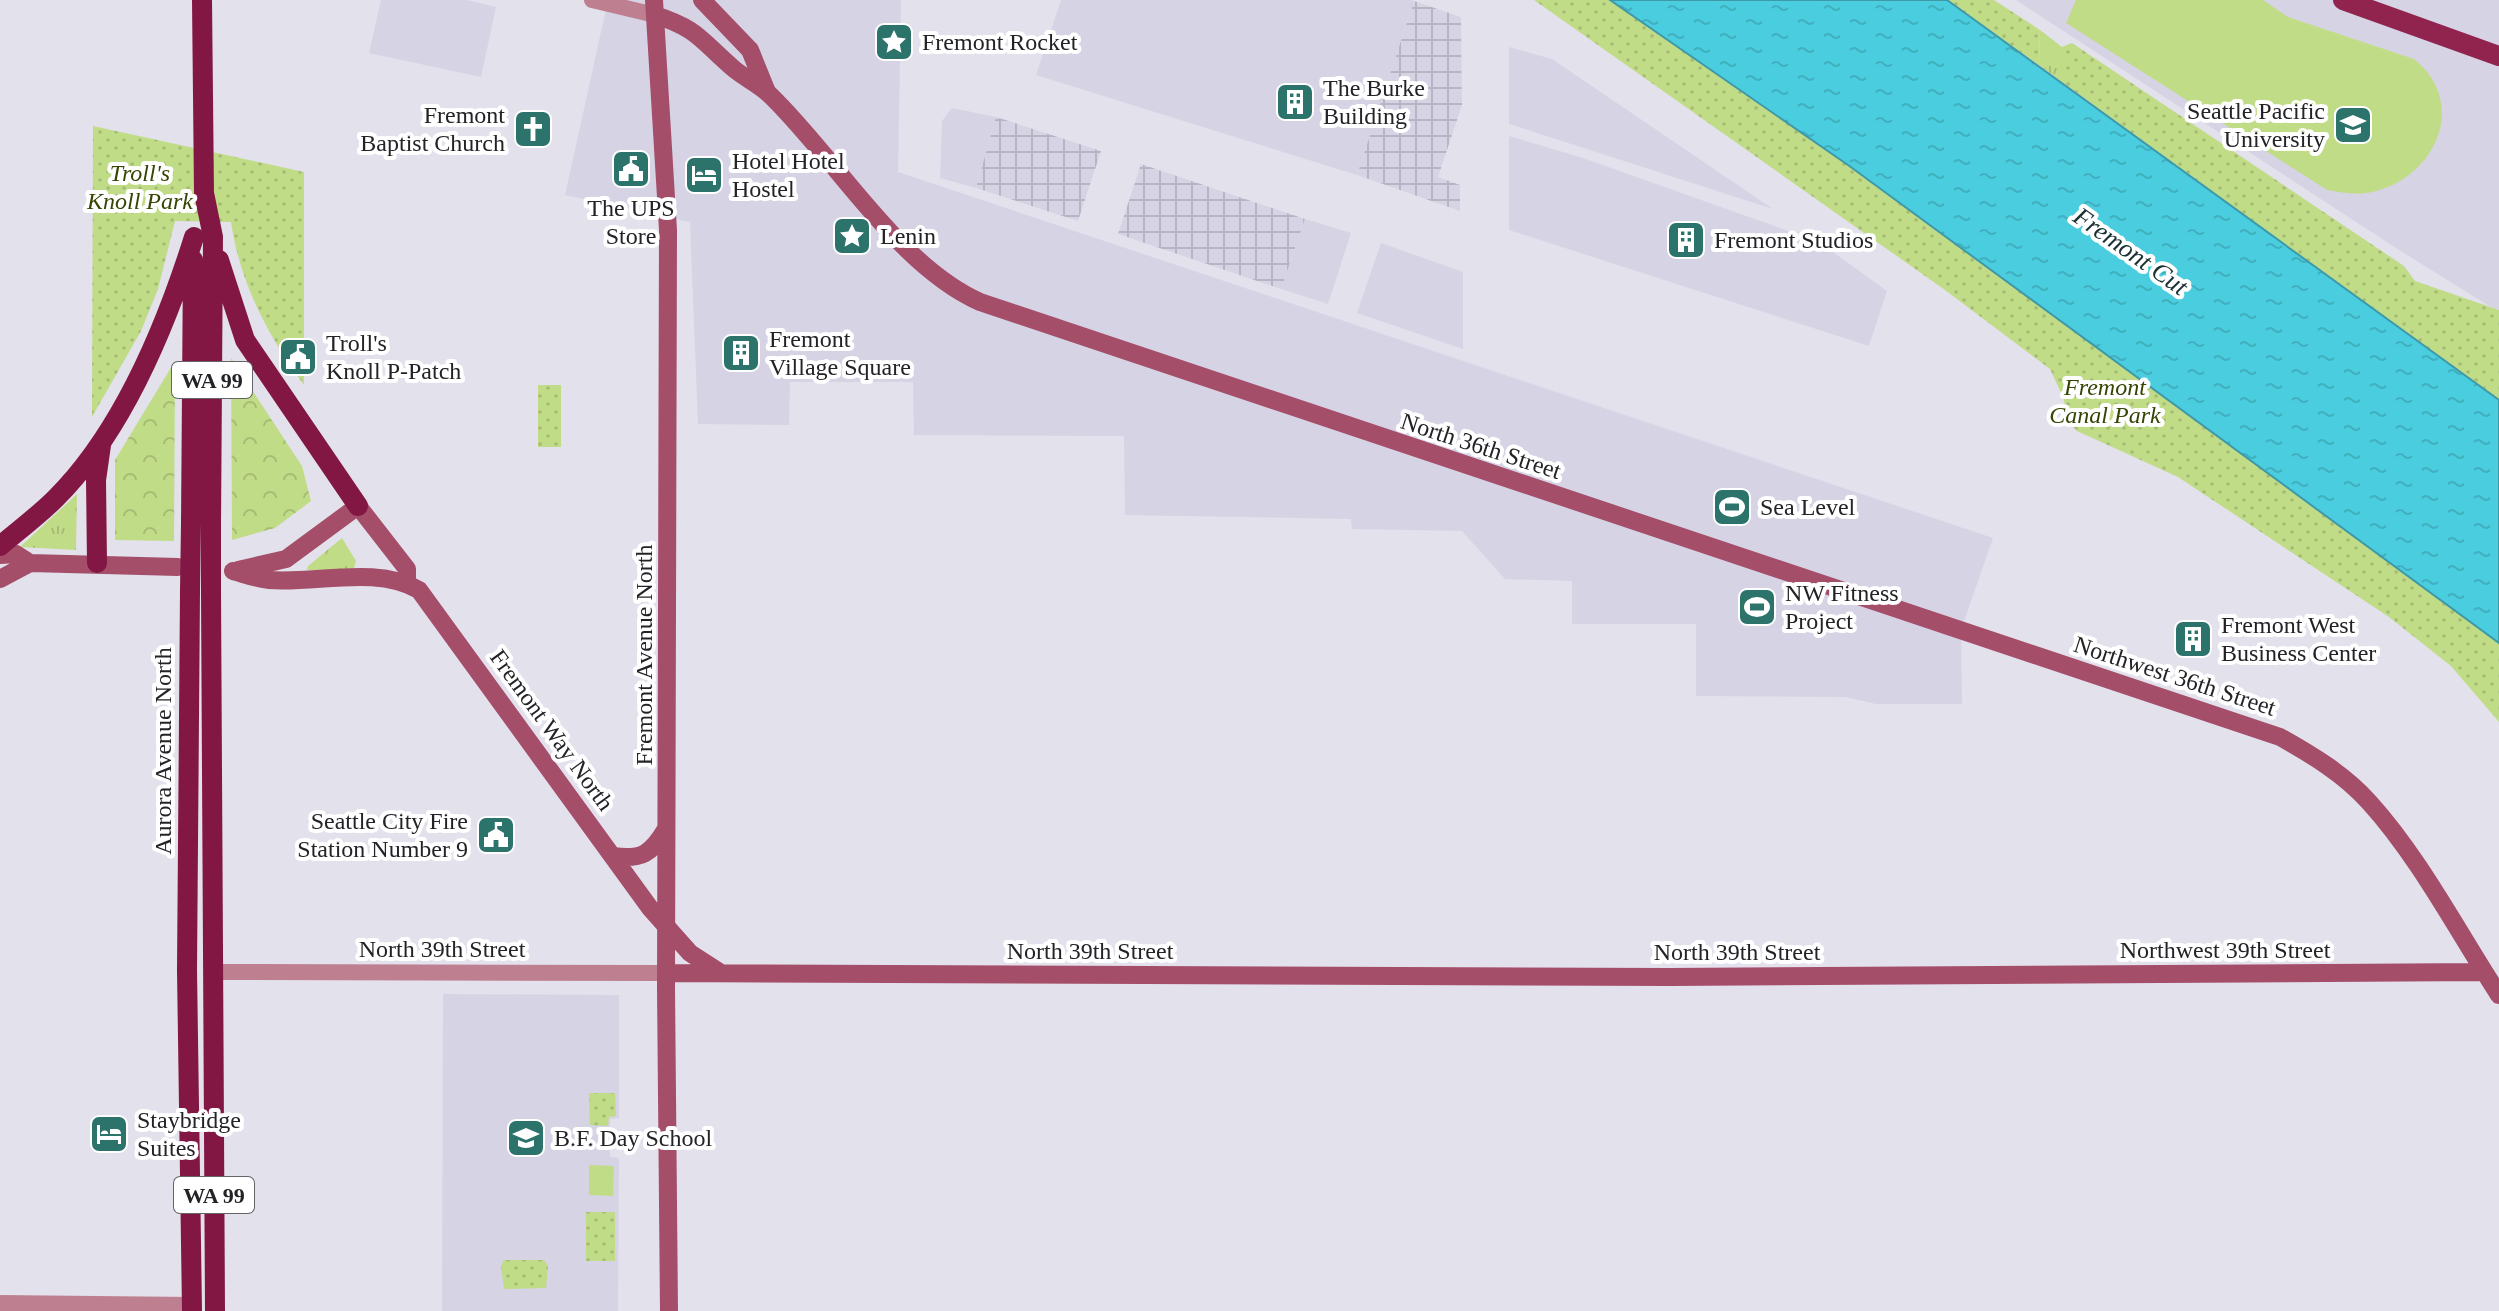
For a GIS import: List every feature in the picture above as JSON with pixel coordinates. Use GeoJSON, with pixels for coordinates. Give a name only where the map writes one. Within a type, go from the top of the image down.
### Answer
{"type":"FeatureCollection","features":[{"type":"Feature","properties":{"kind":"highway","name":"Aurora Avenue North"},"geometry":{"type":"LineString","coordinates":[[202,0],[201,591],[212,972],[215,1311]]}},
{"type":"Feature","properties":{"kind":"highway"},"geometry":{"type":"LineString","coordinates":[[0,546],[56,498],[103,437],[157,340],[203,237]]}},
{"type":"Feature","properties":{"kind":"highway"},"geometry":{"type":"LineString","coordinates":[[203,237],[245,340],[358,506]]}},
{"type":"Feature","properties":{"kind":"highway"},"geometry":{"type":"LineString","coordinates":[[97,563],[96,480],[103,437]]}},
{"type":"Feature","properties":{"kind":"highway","name":"Aurora Avenue North"},"geometry":{"type":"LineString","coordinates":[[192,1308],[187,970],[201,591]]}},
{"type":"Feature","properties":{"kind":"main road"},"geometry":{"type":"LineString","coordinates":[[702,0],[750,50],[767,92]]}},
{"type":"Feature","properties":{"kind":"main road"},"geometry":{"type":"LineString","coordinates":[[2343,0],[2499,56]]}},
{"type":"Feature","properties":{"kind":"main road"},"geometry":{"type":"LineString","coordinates":[[655,7],[692,29],[734,69],[767,92]]}},
{"type":"Feature","properties":{"kind":"main road","name":"Fremont Avenue North"},"geometry":{"type":"LineString","coordinates":[[655,7],[668,243],[666,973],[669,1311]]}},
{"type":"Feature","properties":{"kind":"main road","name":"North 36th Street"},"geometry":{"type":"LineString","coordinates":[[767,92],[908,249],[941,281],[994,308],[2055,662]]}},
{"type":"Feature","properties":{"kind":"main road"},"geometry":{"type":"LineString","coordinates":[[358,506],[286,559],[233,571],[265,580],[358,579],[407,583]]}},
{"type":"Feature","properties":{"kind":"main road","name":"Fremont Way North"},"geometry":{"type":"LineString","coordinates":[[358,506],[407,569],[407,583],[419,590],[466,652],[666,928],[690,953],[721,973]]}},
{"type":"Feature","properties":{"kind":"main road"},"geometry":{"type":"LineString","coordinates":[[0,555],[16,554],[30,563]]}},
{"type":"Feature","properties":{"kind":"main road"},"geometry":{"type":"LineString","coordinates":[[0,579],[30,563],[178,567]]}},
{"type":"Feature","properties":{"kind":"main road","name":"Northwest 36th Street"},"geometry":{"type":"LineString","coordinates":[[2055,662],[2280,737],[2332,768],[2368,800],[2392,830],[2499,995]]}},
{"type":"Feature","properties":{"kind":"main road"},"geometry":{"type":"LineString","coordinates":[[613,856],[643,857],[654,848],[667,826]]}},
{"type":"Feature","properties":{"kind":"main road","name":"Northwest 39th Street"},"geometry":{"type":"LineString","coordinates":[[1967,974],[2484,972]]}},
{"type":"Feature","properties":{"kind":"main road","name":"North 39th Street"},"geometry":{"type":"LineString","coordinates":[[666,973],[1670,977],[1967,974]]}},
{"type":"Feature","properties":{"kind":"street"},"geometry":{"type":"LineString","coordinates":[[592,0],[655,7]]}},
{"type":"Feature","properties":{"kind":"street","name":"North 39th Street"},"geometry":{"type":"LineString","coordinates":[[212,972],[666,973]]}},
{"type":"Feature","properties":{"kind":"street"},"geometry":{"type":"LineString","coordinates":[[0,1303],[192,1308]]}},
{"type":"Feature","properties":{"kind":"shaded area"},"geometry":{"type":"Polygon","coordinates":[[[381,0],[467,0],[496,7],[481,77],[369,53],[381,0]]]}},
{"type":"Feature","properties":{"kind":"shaded area"},"geometry":{"type":"Polygon","coordinates":[[[608,0],[901,0],[898,172],[1993,538],[1961,630],[1962,704],[1876,704],[1845,697],[1696,696],[1696,624],[1572,624],[1572,581],[1505,579],[1462,531],[1352,529],[1351,519],[1125,515],[1124,436],[914,435],[913,382],[790,382],[789,425],[698,424],[690,222],[565,195],[608,0]]]}},
{"type":"Feature","properties":{"kind":"shaded area"},"geometry":{"type":"Polygon","coordinates":[[[1061,0],[1414,1],[1357,175],[1036,75],[1061,0]]]}},
{"type":"Feature","properties":{"kind":"shaded area","name":"Seattle Pacific University"},"geometry":{"type":"Polygon","coordinates":[[[2016,0],[2499,0],[2499,312],[2399,250],[2016,0]]]}},
{"type":"Feature","properties":{"kind":"shaded area"},"geometry":{"type":"Polygon","coordinates":[[[1414,1],[1461,17],[1462,105],[1438,177],[1460,185],[1460,211],[1357,175],[1414,1]]]}},
{"type":"Feature","properties":{"kind":"shaded area"},"geometry":{"type":"Polygon","coordinates":[[[1509,47],[1552,59],[1773,209],[1509,124],[1509,47]]]}},
{"type":"Feature","properties":{"kind":"shaded area"},"geometry":{"type":"Polygon","coordinates":[[[952,108],[996,117],[976,188],[940,178],[942,121],[952,108]]]}},
{"type":"Feature","properties":{"kind":"shaded area"},"geometry":{"type":"Polygon","coordinates":[[[996,117],[1101,151],[1078,221],[976,188],[996,117]]]}},
{"type":"Feature","properties":{"kind":"shaded area","name":"Fremont Studios"},"geometry":{"type":"Polygon","coordinates":[[[1509,136],[1583,158],[1819,242],[1887,291],[1869,346],[1509,230],[1509,136]]]}},
{"type":"Feature","properties":{"kind":"shaded area"},"geometry":{"type":"Polygon","coordinates":[[[1141,164],[1305,219],[1281,289],[1118,234],[1141,164]]]}},
{"type":"Feature","properties":{"kind":"shaded area"},"geometry":{"type":"Polygon","coordinates":[[[1305,219],[1351,233],[1328,304],[1281,289],[1305,219]]]}},
{"type":"Feature","properties":{"kind":"shaded area"},"geometry":{"type":"Polygon","coordinates":[[[1381,243],[1463,272],[1463,349],[1357,313],[1381,243]]]}},
{"type":"Feature","properties":{"kind":"shaded area","name":"B.F. Day School"},"geometry":{"type":"Polygon","coordinates":[[[443,994],[619,995],[619,1118],[610,1119],[610,1157],[619,1158],[618,1311],[442,1311],[443,994]]]}},
{"type":"Feature","properties":{"kind":"green space","name":"Fremont Canal Park"},"geometry":{"type":"Polygon","coordinates":[[[1534,0],[1610,0],[1820,144],[2499,643],[2499,722],[2451,666],[2389,617],[2178,477],[2077,431],[2070,424],[2063,397],[2050,369],[1945,290],[1534,0]]]}},
{"type":"Feature","properties":{"kind":"green space"},"geometry":{"type":"Polygon","coordinates":[[[1947,0],[1994,0],[2040,30],[2039,65],[1947,0]]]}},
{"type":"Feature","properties":{"kind":"green space"},"geometry":{"type":"Polygon","coordinates":[[[2076,0],[2263,0],[2288,17],[2414,59],[2430,76],[2439,96],[2442,115],[2438,135],[2429,154],[2415,170],[2397,182],[2364,193],[2327,190],[2066,23],[2076,0]]]}},
{"type":"Feature","properties":{"kind":"green space"},"geometry":{"type":"Polygon","coordinates":[[[2040,30],[2062,47],[2062,82],[2039,65],[2040,30]]]}},
{"type":"Feature","properties":{"kind":"green space"},"geometry":{"type":"Polygon","coordinates":[[[2072,43],[2404,266],[2415,281],[2499,310],[2499,400],[2062,82],[2062,47],[2072,43]]]}},
{"type":"Feature","properties":{"kind":"green space","name":"Troll's Knoll Park"},"geometry":{"type":"Polygon","coordinates":[[[93,126],[304,172],[304,385],[257,308],[241,267],[231,222],[175,221],[158,289],[141,331],[92,417],[93,126]]]}},
{"type":"Feature","properties":{"kind":"green space"},"geometry":{"type":"Polygon","coordinates":[[[231,358],[302,466],[311,501],[275,528],[232,540],[231,358]]]}},
{"type":"Feature","properties":{"kind":"green space"},"geometry":{"type":"Polygon","coordinates":[[[175,361],[174,541],[115,540],[115,460],[175,361]]]}},
{"type":"Feature","properties":{"kind":"green space"},"geometry":{"type":"Polygon","coordinates":[[[538,385],[561,385],[561,447],[538,447],[538,385]]]}},
{"type":"Feature","properties":{"kind":"green space"},"geometry":{"type":"Polygon","coordinates":[[[77,494],[76,550],[20,547],[77,494]]]}},
{"type":"Feature","properties":{"kind":"green space"},"geometry":{"type":"Polygon","coordinates":[[[342,538],[356,561],[353,572],[307,570],[308,566],[342,538]]]}},
{"type":"Feature","properties":{"kind":"green space"},"geometry":{"type":"Polygon","coordinates":[[[589,1093],[615,1093],[616,1116],[609,1117],[608,1126],[590,1125],[589,1093]]]}},
{"type":"Feature","properties":{"kind":"green space"},"geometry":{"type":"Polygon","coordinates":[[[589,1165],[614,1166],[613,1196],[589,1195],[589,1165]]]}},
{"type":"Feature","properties":{"kind":"green space"},"geometry":{"type":"Polygon","coordinates":[[[586,1212],[615,1212],[615,1261],[586,1261],[586,1212]]]}},
{"type":"Feature","properties":{"kind":"green space"},"geometry":{"type":"Polygon","coordinates":[[[504,1260],[544,1260],[548,1266],[546,1288],[504,1289],[501,1266],[504,1260]]]}},
{"type":"Feature","properties":{"kind":"water","name":"Fremont Cut"},"geometry":{"type":"Polygon","coordinates":[[[1610,0],[1947,0],[2499,400],[2499,643],[1848,165],[1610,0]]]}},
{"type":"Feature","properties":{"kind":"place","name":"Fremont Rocket"},"geometry":{"type":"Point","coordinates":[894,42]}},
{"type":"Feature","properties":{"kind":"place","name":"The Burke Building"},"geometry":{"type":"Point","coordinates":[1295,102]}},
{"type":"Feature","properties":{"kind":"place","name":"Seattle Pacific University"},"geometry":{"type":"Point","coordinates":[2353,125]}},
{"type":"Feature","properties":{"kind":"place","name":"Fremont Baptist Church"},"geometry":{"type":"Point","coordinates":[533,129]}},
{"type":"Feature","properties":{"kind":"place","name":"The UPS Store"},"geometry":{"type":"Point","coordinates":[631,169]}},
{"type":"Feature","properties":{"kind":"place","name":"Hotel Hotel Hostel"},"geometry":{"type":"Point","coordinates":[704,175]}},
{"type":"Feature","properties":{"kind":"place","name":"Lenin"},"geometry":{"type":"Point","coordinates":[852,236]}},
{"type":"Feature","properties":{"kind":"place","name":"Fremont Studios"},"geometry":{"type":"Point","coordinates":[1686,240]}},
{"type":"Feature","properties":{"kind":"place","name":"Fremont Village Square"},"geometry":{"type":"Point","coordinates":[741,353]}},
{"type":"Feature","properties":{"kind":"place","name":"Troll's Knoll P-Patch"},"geometry":{"type":"Point","coordinates":[298,357]}},
{"type":"Feature","properties":{"kind":"place","name":"Sea Level"},"geometry":{"type":"Point","coordinates":[1732,507]}},
{"type":"Feature","properties":{"kind":"place","name":"NW Fitness Project"},"geometry":{"type":"Point","coordinates":[1757,607]}},
{"type":"Feature","properties":{"kind":"place","name":"Fremont West Business Center"},"geometry":{"type":"Point","coordinates":[2193,639]}},
{"type":"Feature","properties":{"kind":"place","name":"Seattle City Fire Station Number 9"},"geometry":{"type":"Point","coordinates":[496,835]}},
{"type":"Feature","properties":{"kind":"place","name":"Staybridge Suites"},"geometry":{"type":"Point","coordinates":[109,1134]}},
{"type":"Feature","properties":{"kind":"place","name":"B.F. Day School"},"geometry":{"type":"Point","coordinates":[526,1138]}}]}
